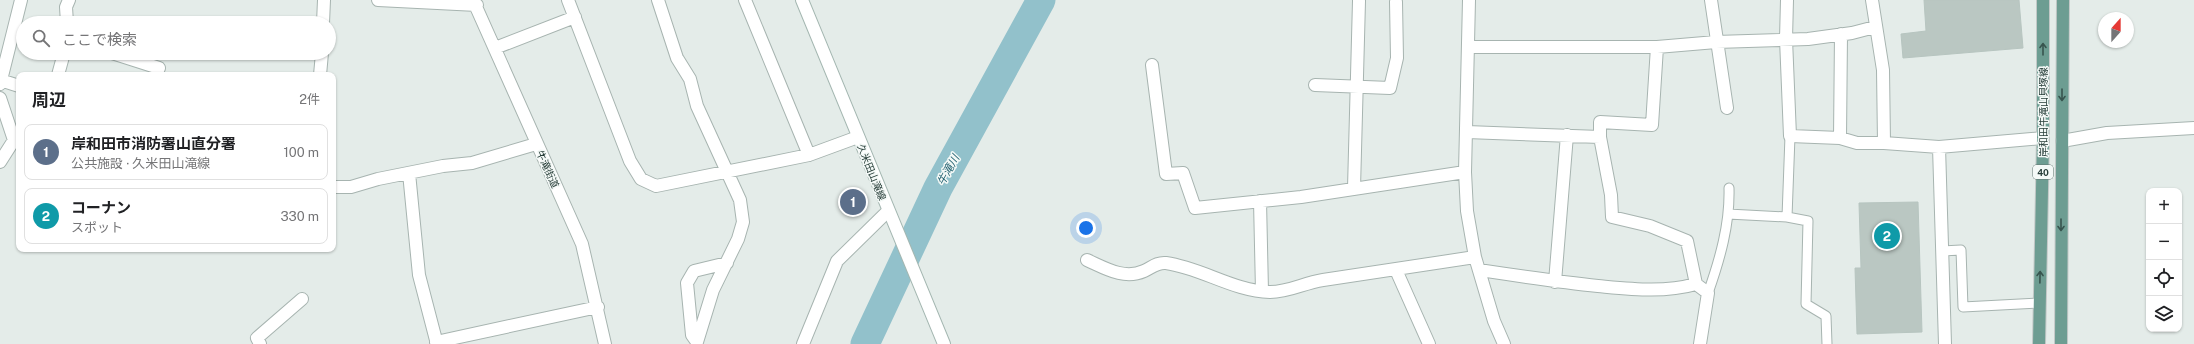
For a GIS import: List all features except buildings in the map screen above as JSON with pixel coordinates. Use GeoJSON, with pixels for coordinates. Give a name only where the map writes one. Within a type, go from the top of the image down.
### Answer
{"type":"FeatureCollection","features":[{"type":"Feature","properties":{"kind":"main road","name":"岸和田牛滝山貝塚線"},"geometry":{"type":"LineString","coordinates":[[2038,344],[2044,138],[2043,0]]}},
{"type":"Feature","properties":{"kind":"main road","name":"岸和田牛滝山貝塚線"},"geometry":{"type":"LineString","coordinates":[[2061,344],[2063,0]]}},
{"type":"Feature","properties":{"kind":"street"},"geometry":{"type":"LineString","coordinates":[[21,16],[22,0]]}},
{"type":"Feature","properties":{"kind":"street"},"geometry":{"type":"LineString","coordinates":[[67,16],[66,7],[69,0]]}},
{"type":"Feature","properties":{"kind":"street"},"geometry":{"type":"LineString","coordinates":[[323,16],[324,0]]}},
{"type":"Feature","properties":{"kind":"street"},"geometry":{"type":"LineString","coordinates":[[378,0],[475,2]]}},
{"type":"Feature","properties":{"kind":"street"},"geometry":{"type":"LineString","coordinates":[[568,0],[630,161],[640,179],[656,186],[727,173],[809,156],[858,137]]}},
{"type":"Feature","properties":{"kind":"street"},"geometry":{"type":"LineString","coordinates":[[658,0],[677,58],[690,79],[696,106],[740,200],[743,222],[738,239],[727,263],[713,290],[696,342],[692,335],[686,283],[694,271],[727,263]]}},
{"type":"Feature","properties":{"kind":"street"},"geometry":{"type":"LineString","coordinates":[[745,0],[809,156]]}},
{"type":"Feature","properties":{"kind":"street","name":"久米田山滝線"},"geometry":{"type":"LineString","coordinates":[[802,0],[944,344]]}},
{"type":"Feature","properties":{"kind":"street"},"geometry":{"type":"LineString","coordinates":[[1469,0],[1465,172],[1467,211],[1475,256],[1494,321],[1504,344]]}},
{"type":"Feature","properties":{"kind":"street"},"geometry":{"type":"LineString","coordinates":[[1711,0],[1726,108]]}},
{"type":"Feature","properties":{"kind":"street"},"geometry":{"type":"LineString","coordinates":[[1787,0],[1786,39],[1790,136],[1840,138],[1857,142],[1939,147],[2044,138]]}},
{"type":"Feature","properties":{"kind":"street"},"geometry":{"type":"LineString","coordinates":[[1872,0],[1875,27],[1883,70],[1884,143]]}},
{"type":"Feature","properties":{"kind":"street"},"geometry":{"type":"LineString","coordinates":[[1354,188],[1359,1]]}},
{"type":"Feature","properties":{"kind":"street","name":"牛滝街道"},"geometry":{"type":"LineString","coordinates":[[475,2],[536,144],[582,244],[598,307],[605,344]]}},
{"type":"Feature","properties":{"kind":"street"},"geometry":{"type":"LineString","coordinates":[[1314,85],[1390,88],[1397,58],[1396,2]]}},
{"type":"Feature","properties":{"kind":"street"},"geometry":{"type":"LineString","coordinates":[[495,48],[575,17]]}},
{"type":"Feature","properties":{"kind":"street"},"geometry":{"type":"LineString","coordinates":[[1468,47],[1657,47],[1841,34],[1875,27]]}},
{"type":"Feature","properties":{"kind":"street"},"geometry":{"type":"LineString","coordinates":[[1840,138],[1841,34]]}},
{"type":"Feature","properties":{"kind":"street"},"geometry":{"type":"LineString","coordinates":[[0,84],[0,80],[16,35]]}},
{"type":"Feature","properties":{"kind":"street"},"geometry":{"type":"LineString","coordinates":[[1657,47],[1652,125],[1600,122],[1600,137],[1611,195],[1612,217],[1650,226],[1686,240],[1696,284],[1708,293],[1700,344]]}},
{"type":"Feature","properties":{"kind":"street"},"geometry":{"type":"LineString","coordinates":[[59,72],[62,60]]}},
{"type":"Feature","properties":{"kind":"street"},"geometry":{"type":"LineString","coordinates":[[134,60],[159,68],[157,72]]}},
{"type":"Feature","properties":{"kind":"street"},"geometry":{"type":"LineString","coordinates":[[320,72],[321,60]]}},
{"type":"Feature","properties":{"kind":"street"},"geometry":{"type":"LineString","coordinates":[[1152,65],[1166,174],[1183,173],[1195,208],[1301,197],[1465,172]]}},
{"type":"Feature","properties":{"kind":"street"},"geometry":{"type":"LineString","coordinates":[[0,80],[16,85]]}},
{"type":"Feature","properties":{"kind":"street"},"geometry":{"type":"LineString","coordinates":[[0,98],[14,140],[0,162]]}},
{"type":"Feature","properties":{"kind":"street"},"geometry":{"type":"LineString","coordinates":[[2062,141],[2107,133],[2194,128]]}},
{"type":"Feature","properties":{"kind":"street"},"geometry":{"type":"LineString","coordinates":[[1467,132],[1600,137]]}},
{"type":"Feature","properties":{"kind":"street"},"geometry":{"type":"LineString","coordinates":[[1555,282],[1567,135]]}},
{"type":"Feature","properties":{"kind":"street"},"geometry":{"type":"LineString","coordinates":[[336,187],[351,187],[408,173],[472,162],[536,144]]}},
{"type":"Feature","properties":{"kind":"street"},"geometry":{"type":"LineString","coordinates":[[1939,147],[1945,344]]}},
{"type":"Feature","properties":{"kind":"street"},"geometry":{"type":"LineString","coordinates":[[408,173],[419,275],[436,343],[598,307]]}},
{"type":"Feature","properties":{"kind":"street"},"geometry":{"type":"LineString","coordinates":[[1260,201],[1262,291]]}},
{"type":"Feature","properties":{"kind":"street"},"geometry":{"type":"LineString","coordinates":[[803,344],[837,261],[890,215]]}},
{"type":"Feature","properties":{"kind":"street"},"geometry":{"type":"LineString","coordinates":[[1087,260],[1118,274],[1133,275],[1164,262],[1218,278],[1240,288],[1262,291],[1290,290],[1307,283],[1322,280],[1396,270],[1475,256]]}},
{"type":"Feature","properties":{"kind":"street"},"geometry":{"type":"LineString","coordinates":[[1396,270],[1428,344]]}},
{"type":"Feature","properties":{"kind":"street"},"geometry":{"type":"LineString","coordinates":[[1479,270],[1555,282],[1657,290],[1678,289],[1696,284]]}},
{"type":"Feature","properties":{"kind":"street"},"geometry":{"type":"LineString","coordinates":[[260,344],[257,338],[302,299]]}},
{"type":"Feature","properties":{"kind":"lane"},"geometry":{"type":"LineString","coordinates":[[1787,217],[1790,136]]}},
{"type":"Feature","properties":{"kind":"lane"},"geometry":{"type":"LineString","coordinates":[[1708,293],[1721,256],[1728,214],[1729,188]]}},
{"type":"Feature","properties":{"kind":"lane"},"geometry":{"type":"LineString","coordinates":[[1728,214],[1787,217],[1808,221],[1806,304],[1826,316],[1827,344]]}},
{"type":"Feature","properties":{"kind":"lane"},"geometry":{"type":"LineString","coordinates":[[1942,251],[1961,250],[1963,306],[2040,303]]}},
{"type":"Feature","properties":{"kind":"waterway","name":"牛滝川"},"geometry":{"type":"LineString","coordinates":[[865,344],[938,188],[1041,0]]}},
{"type":"Feature","properties":{"kind":"place","name":"岸和田市消防署山直分署"},"geometry":{"type":"Point","coordinates":[853,202]}},
{"type":"Feature","properties":{"kind":"place","name":"コーナン"},"geometry":{"type":"Point","coordinates":[1887,236]}}]}
